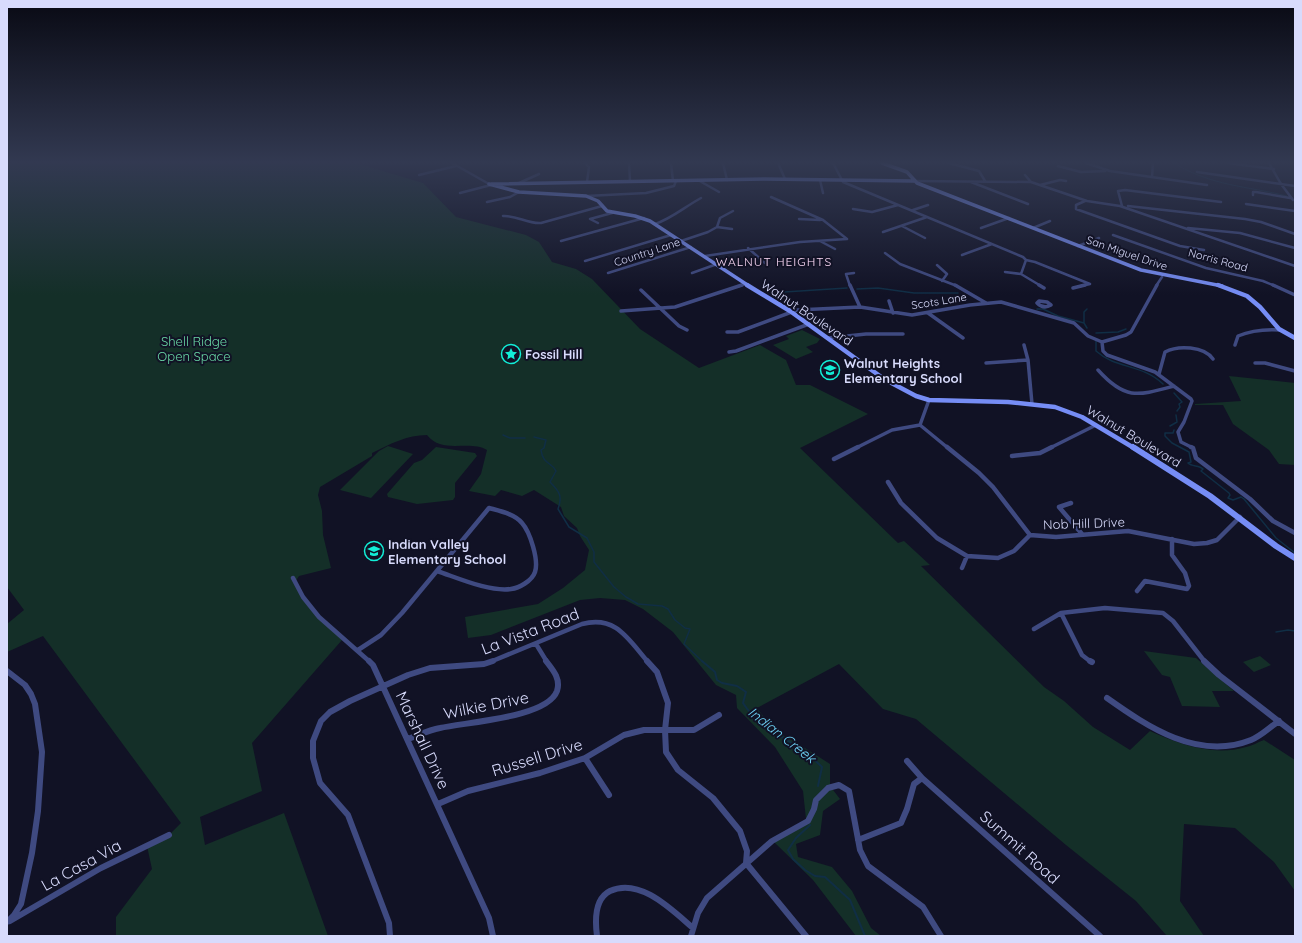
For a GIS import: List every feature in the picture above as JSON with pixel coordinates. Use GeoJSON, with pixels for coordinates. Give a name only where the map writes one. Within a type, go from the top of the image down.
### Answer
{"type":"FeatureCollection","features":[{"type":"Feature","properties":{"kind":"street"},"geometry":{"type":"LineString","coordinates":[[503,216],[514,215],[527,222],[540,223],[598,207]]}},
{"type":"Feature","properties":{"kind":"street","name":"Walnut Boulevard"},"geometry":{"type":"LineString","coordinates":[[603,207],[605,211],[644,218],[655,224],[745,284],[790,311],[890,383],[916,396],[929,400],[1032,404],[1062,409],[1074,413],[1204,491],[1240,517],[1272,544],[1295,558]]}},
{"type":"Feature","properties":{"kind":"street"},"geometry":{"type":"LineString","coordinates":[[655,224],[664,221],[684,207]]}},
{"type":"Feature","properties":{"kind":"street"},"geometry":{"type":"LineString","coordinates":[[705,256],[748,248],[800,242],[847,239],[823,220],[794,207]]}},
{"type":"Feature","properties":{"kind":"street"},"geometry":{"type":"LineString","coordinates":[[853,209],[872,212],[891,207]]}},
{"type":"Feature","properties":{"kind":"street"},"geometry":{"type":"LineString","coordinates":[[904,207],[993,244],[1023,257],[1026,260],[1035,262],[1090,284],[1073,288]]}},
{"type":"Feature","properties":{"kind":"street"},"geometry":{"type":"LineString","coordinates":[[912,210],[922,207]]}},
{"type":"Feature","properties":{"kind":"street","name":"San Miguel Drive"},"geometry":{"type":"LineString","coordinates":[[981,207],[1141,270],[1162,276],[1218,285],[1247,296],[1281,330],[1295,338]]}},
{"type":"Feature","properties":{"kind":"street"},"geometry":{"type":"LineString","coordinates":[[1076,207],[1076,209],[1166,241],[1204,250]]}},
{"type":"Feature","properties":{"kind":"street"},"geometry":{"type":"LineString","coordinates":[[1123,207],[1295,266]]}},
{"type":"Feature","properties":{"kind":"street"},"geometry":{"type":"LineString","coordinates":[[1130,207],[1245,219],[1261,222],[1295,234]]}},
{"type":"Feature","properties":{"kind":"street"},"geometry":{"type":"LineString","coordinates":[[1267,207],[1295,211]]}},
{"type":"Feature","properties":{"kind":"street"},"geometry":{"type":"LineString","coordinates":[[681,241],[708,232],[716,227],[720,218],[733,211]]}},
{"type":"Feature","properties":{"kind":"street"},"geometry":{"type":"LineString","coordinates":[[598,223],[590,219],[612,213]]}},
{"type":"Feature","properties":{"kind":"street"},"geometry":{"type":"LineString","coordinates":[[883,232],[928,217]]}},
{"type":"Feature","properties":{"kind":"street"},"geometry":{"type":"LineString","coordinates":[[561,241],[644,218]]}},
{"type":"Feature","properties":{"kind":"street"},"geometry":{"type":"LineString","coordinates":[[981,228],[1009,218]]}},
{"type":"Feature","properties":{"kind":"street"},"geometry":{"type":"LineString","coordinates":[[799,219],[823,220]]}},
{"type":"Feature","properties":{"kind":"street"},"geometry":{"type":"LineString","coordinates":[[1034,228],[1050,221]]}},
{"type":"Feature","properties":{"kind":"street"},"geometry":{"type":"LineString","coordinates":[[902,226],[925,238]]}},
{"type":"Feature","properties":{"kind":"street"},"geometry":{"type":"LineString","coordinates":[[716,227],[732,229]]}},
{"type":"Feature","properties":{"kind":"street"},"geometry":{"type":"LineString","coordinates":[[1186,228],[1240,233],[1295,248]]}},
{"type":"Feature","properties":{"kind":"street"},"geometry":{"type":"LineString","coordinates":[[585,261],[671,235]]}},
{"type":"Feature","properties":{"kind":"street","name":"Norris Road"},"geometry":{"type":"LineString","coordinates":[[1113,235],[1206,268],[1263,281],[1295,295]]}},
{"type":"Feature","properties":{"kind":"street"},"geometry":{"type":"LineString","coordinates":[[1078,246],[1099,238]]}},
{"type":"Feature","properties":{"kind":"street"},"geometry":{"type":"LineString","coordinates":[[820,241],[835,249]]}},
{"type":"Feature","properties":{"kind":"street"},"geometry":{"type":"LineString","coordinates":[[962,255],[993,244]]}},
{"type":"Feature","properties":{"kind":"street","name":"Country Lane"},"geometry":{"type":"LineString","coordinates":[[608,273],[691,247]]}},
{"type":"Feature","properties":{"kind":"street"},"geometry":{"type":"LineString","coordinates":[[748,248],[765,263]]}},
{"type":"Feature","properties":{"kind":"street"},"geometry":{"type":"LineString","coordinates":[[885,253],[900,264],[962,288],[986,303]]}},
{"type":"Feature","properties":{"kind":"street"},"geometry":{"type":"LineString","coordinates":[[1021,274],[1026,260]]}},
{"type":"Feature","properties":{"kind":"street"},"geometry":{"type":"LineString","coordinates":[[692,273],[717,264]]}},
{"type":"Feature","properties":{"kind":"street"},"geometry":{"type":"LineString","coordinates":[[937,265],[947,274],[942,281]]}},
{"type":"Feature","properties":{"kind":"street"},"geometry":{"type":"LineString","coordinates":[[1006,272],[1021,274],[1044,288]]}},
{"type":"Feature","properties":{"kind":"street"},"geometry":{"type":"LineString","coordinates":[[854,273],[846,274],[846,277],[860,307]]}},
{"type":"Feature","properties":{"kind":"street"},"geometry":{"type":"LineString","coordinates":[[1162,276],[1131,332],[1126,335],[1102,342],[1103,350],[1106,355],[1159,374],[1192,401],[1184,422],[1178,432],[1181,442],[1193,448],[1196,458],[1250,500],[1273,521],[1295,533]]}},
{"type":"Feature","properties":{"kind":"street"},"geometry":{"type":"LineString","coordinates":[[621,311],[675,307],[745,284]]}},
{"type":"Feature","properties":{"kind":"street"},"geometry":{"type":"LineString","coordinates":[[640,290],[679,326],[687,330]]}},
{"type":"Feature","properties":{"kind":"street"},"geometry":{"type":"LineString","coordinates":[[888,302],[893,313]]}},
{"type":"Feature","properties":{"kind":"street","name":"Scots Lane"},"geometry":{"type":"LineString","coordinates":[[726,332],[738,332],[790,311],[860,307],[912,316],[939,310],[986,303],[1007,303],[1074,323],[1088,336],[1102,342]]}},
{"type":"Feature","properties":{"kind":"street"},"geometry":{"type":"LineString","coordinates":[[1030,310],[1038,305]]}},
{"type":"Feature","properties":{"kind":"street"},"geometry":{"type":"LineString","coordinates":[[928,313],[963,338]]}},
{"type":"Feature","properties":{"kind":"street"},"geometry":{"type":"LineString","coordinates":[[729,352],[736,351],[809,324]]}},
{"type":"Feature","properties":{"kind":"street"},"geometry":{"type":"LineString","coordinates":[[1234,345],[1238,336],[1247,332],[1257,329],[1281,330]]}},
{"type":"Feature","properties":{"kind":"street"},"geometry":{"type":"LineString","coordinates":[[828,338],[851,334],[903,334]]}},
{"type":"Feature","properties":{"kind":"street"},"geometry":{"type":"LineString","coordinates":[[1024,345],[1028,360],[1032,404]]}},
{"type":"Feature","properties":{"kind":"street"},"geometry":{"type":"LineString","coordinates":[[1159,374],[1164,355],[1167,350],[1176,348],[1198,350],[1209,353],[1213,359]]}},
{"type":"Feature","properties":{"kind":"street"},"geometry":{"type":"LineString","coordinates":[[986,363],[1028,360]]}},
{"type":"Feature","properties":{"kind":"street"},"geometry":{"type":"LineString","coordinates":[[1255,363],[1264,363],[1295,371]]}},
{"type":"Feature","properties":{"kind":"street"},"geometry":{"type":"LineString","coordinates":[[1098,370],[1107,382],[1117,389],[1127,393],[1138,395],[1147,394],[1174,386]]}},
{"type":"Feature","properties":{"kind":"street"},"geometry":{"type":"LineString","coordinates":[[834,459],[892,430],[920,425],[929,400]]}},
{"type":"Feature","properties":{"kind":"street","name":"Nob Hill Drive"},"geometry":{"type":"LineString","coordinates":[[920,425],[979,473],[993,487],[1030,535],[1056,537],[1128,531],[1194,544],[1207,543],[1217,540],[1240,517]]}},
{"type":"Feature","properties":{"kind":"street"},"geometry":{"type":"LineString","coordinates":[[1012,456],[1040,452],[1096,425]]}},
{"type":"Feature","properties":{"kind":"street"},"geometry":{"type":"LineString","coordinates":[[888,482],[901,503],[937,538],[967,556],[998,558],[1014,551],[1030,535]]}},
{"type":"Feature","properties":{"kind":"street"},"geometry":{"type":"LineString","coordinates":[[1072,503],[1059,507],[1082,534]]}},
{"type":"Feature","properties":{"kind":"street"},"geometry":{"type":"LineString","coordinates":[[358,650],[381,635],[402,613],[436,571],[489,508],[508,514],[521,522],[530,541],[536,563],[535,573],[527,582],[510,589],[492,588],[436,571]]}},
{"type":"Feature","properties":{"kind":"street"},"geometry":{"type":"LineString","coordinates":[[1137,591],[1144,581],[1187,588],[1189,586],[1188,579],[1183,569],[1172,555],[1172,539]]}},
{"type":"Feature","properties":{"kind":"street"},"geometry":{"type":"LineString","coordinates":[[962,568],[967,556]]}},
{"type":"Feature","properties":{"kind":"street","name":"Marshall Drive"},"geometry":{"type":"LineString","coordinates":[[293,578],[303,596],[319,617],[358,650],[373,665],[489,918],[493,936]]}},
{"type":"Feature","properties":{"kind":"street"},"geometry":{"type":"LineString","coordinates":[[1034,629],[1061,613],[1105,608],[1163,613],[1173,621],[1199,656],[1219,675],[1295,734]]}},
{"type":"Feature","properties":{"kind":"street"},"geometry":{"type":"LineString","coordinates":[[1061,613],[1082,655],[1092,662]]}},
{"type":"Feature","properties":{"kind":"street","name":"La Vista Road"},"geometry":{"type":"LineString","coordinates":[[390,936],[389,923],[348,815],[320,783],[313,758],[312,741],[321,721],[330,712],[350,700],[408,675],[430,668],[484,664],[582,624],[594,621],[609,623],[625,635],[657,672],[668,704],[665,730],[666,752],[678,770],[713,798],[740,831],[747,851],[746,863]]}},
{"type":"Feature","properties":{"kind":"street","name":"Wilkie Drive"},"geometry":{"type":"LineString","coordinates":[[408,739],[442,727],[515,714],[547,704],[556,693],[559,684],[558,679],[536,644]]}},
{"type":"Feature","properties":{"kind":"street","name":"La Casa Via"},"geometry":{"type":"LineString","coordinates":[[7,670],[25,685],[31,694],[35,704],[42,752],[38,812],[32,853],[21,904],[14,915],[7,922]]}},
{"type":"Feature","properties":{"kind":"street"},"geometry":{"type":"LineString","coordinates":[[1107,698],[1149,727],[1171,737],[1204,746],[1230,746],[1251,740],[1279,721]]}},
{"type":"Feature","properties":{"kind":"street","name":"Russell Drive"},"geometry":{"type":"LineString","coordinates":[[438,804],[468,791],[540,774],[585,758],[624,735],[644,730],[694,730],[719,715]]}},
{"type":"Feature","properties":{"kind":"street"},"geometry":{"type":"LineString","coordinates":[[585,758],[609,795]]}},
{"type":"Feature","properties":{"kind":"street","name":"Summit Road"},"geometry":{"type":"LineString","coordinates":[[907,761],[922,778],[1100,936]]}},
{"type":"Feature","properties":{"kind":"street"},"geometry":{"type":"LineString","coordinates":[[858,840],[901,822],[907,809],[914,784],[922,778]]}},
{"type":"Feature","properties":{"kind":"street"},"geometry":{"type":"LineString","coordinates":[[691,936],[698,913],[707,898],[772,841],[808,821],[814,809],[816,800],[828,788],[839,785],[849,791],[860,850],[868,866],[923,907],[941,936]]}},
{"type":"Feature","properties":{"kind":"street","name":"La Casa Via"},"geometry":{"type":"LineString","coordinates":[[7,922],[101,868],[169,835]]}},
{"type":"Feature","properties":{"kind":"street"},"geometry":{"type":"LineString","coordinates":[[746,863],[806,936]]}},
{"type":"Feature","properties":{"kind":"street"},"geometry":{"type":"LineString","coordinates":[[597,936],[596,919],[598,906],[603,896],[617,887],[624,886],[634,888],[656,898],[693,928]]}},
{"type":"Feature","properties":{"kind":"green space","name":"Shell Ridge Open Space"},"geometry":{"type":"Polygon","coordinates":[[[7,207],[446,207],[456,217],[526,235],[539,242],[552,262],[576,269],[592,279],[640,329],[699,368],[760,345],[786,360],[796,385],[810,385],[868,414],[800,448],[898,543],[904,541],[930,565],[921,566],[1044,687],[1064,701],[1093,727],[1130,750],[1150,731],[1197,748],[1209,750],[1234,750],[1264,740],[1295,760],[1295,891],[1274,862],[1235,828],[1184,824],[1180,901],[1204,936],[1167,936],[1136,901],[1066,845],[916,719],[883,709],[839,664],[757,708],[775,731],[794,741],[830,764],[830,786],[840,799],[823,811],[820,835],[796,844],[798,857],[832,867],[852,891],[871,928],[881,936],[856,936],[813,880],[774,842],[806,819],[803,791],[775,747],[737,708],[736,695],[716,685],[673,632],[643,609],[625,600],[600,598],[580,600],[491,635],[468,638],[465,617],[538,604],[563,588],[585,570],[589,550],[577,528],[564,516],[561,507],[534,490],[522,496],[501,490],[495,496],[469,491],[481,474],[487,450],[472,446],[448,446],[433,441],[427,435],[420,435],[406,438],[385,446],[372,453],[372,456],[320,487],[318,495],[322,511],[323,535],[331,568],[299,576],[295,582],[303,597],[342,640],[252,743],[262,791],[200,817],[205,845],[284,813],[328,936],[116,936],[116,917],[152,869],[147,846],[169,835],[181,823],[43,636],[7,652],[7,624],[24,610],[7,587],[7,207]]]}},
{"type":"Feature","properties":{"kind":"green space"},"geometry":{"type":"Polygon","coordinates":[[[802,330],[820,339],[817,343],[806,347],[813,352],[796,359],[773,345],[789,339],[786,336],[802,330]]]}},
{"type":"Feature","properties":{"kind":"green space"},"geometry":{"type":"Polygon","coordinates":[[[1229,376],[1295,383],[1295,465],[1279,464],[1269,450],[1233,424],[1223,405],[1195,405],[1241,401],[1229,376]]]}},
{"type":"Feature","properties":{"kind":"green space"},"geometry":{"type":"Polygon","coordinates":[[[388,446],[413,454],[371,498],[340,490],[379,451],[388,446]]]}},
{"type":"Feature","properties":{"kind":"green space"},"geometry":{"type":"Polygon","coordinates":[[[436,447],[475,453],[477,456],[455,483],[455,497],[453,500],[417,504],[388,497],[387,494],[414,463],[422,460],[436,447]]]}},
{"type":"Feature","properties":{"kind":"green space"},"geometry":{"type":"Polygon","coordinates":[[[1144,651],[1196,658],[1234,691],[1212,691],[1220,707],[1182,706],[1170,677],[1162,675],[1144,651]]]}},
{"type":"Feature","properties":{"kind":"green space"},"geometry":{"type":"Polygon","coordinates":[[[1260,656],[1271,665],[1254,672],[1243,662],[1260,656]]]}},
{"type":"Feature","properties":{"kind":"waterway"},"geometry":{"type":"LineString","coordinates":[[784,292],[847,288]]}},
{"type":"Feature","properties":{"kind":"waterway"},"geometry":{"type":"LineString","coordinates":[[857,289],[878,288],[914,293],[958,293]]}},
{"type":"Feature","properties":{"kind":"waterway"},"geometry":{"type":"LineString","coordinates":[[1037,309],[1043,309],[1058,316],[1084,323]]}},
{"type":"Feature","properties":{"kind":"waterway"},"geometry":{"type":"LineString","coordinates":[[1084,323],[1084,312],[1087,309]]}},
{"type":"Feature","properties":{"kind":"waterway"},"geometry":{"type":"LineString","coordinates":[[1084,323],[1087,328]]}},
{"type":"Feature","properties":{"kind":"waterway"},"geometry":{"type":"LineString","coordinates":[[1096,333],[1118,332],[1126,329]]}},
{"type":"Feature","properties":{"kind":"waterway"},"geometry":{"type":"LineString","coordinates":[[1096,341],[1096,351],[1104,357],[1146,373],[1163,384]]}},
{"type":"Feature","properties":{"kind":"waterway"},"geometry":{"type":"LineString","coordinates":[[1174,393],[1182,402],[1179,404],[1180,407],[1177,411]]}},
{"type":"Feature","properties":{"kind":"waterway"},"geometry":{"type":"LineString","coordinates":[[1170,426],[1177,422],[1176,415]]}},
{"type":"Feature","properties":{"kind":"waterway"},"geometry":{"type":"LineString","coordinates":[[1174,430],[1173,433],[1165,433],[1165,436],[1172,443],[1189,452],[1191,462],[1188,463],[1203,469],[1201,471],[1229,493],[1230,495],[1228,498],[1233,500],[1241,497],[1244,499],[1276,538],[1295,553]]}},
{"type":"Feature","properties":{"kind":"waterway","name":"Indian Creek"},"geometry":{"type":"LineString","coordinates":[[503,435],[510,438],[525,438]]}},
{"type":"Feature","properties":{"kind":"waterway","name":"Indian Creek"},"geometry":{"type":"LineString","coordinates":[[534,437],[546,440],[544,448],[541,450],[546,461],[556,471],[550,482],[556,488],[560,497],[558,509],[569,527],[587,538],[594,552],[594,562],[614,587],[626,597],[638,604],[662,606],[668,609],[675,620],[685,628],[690,629],[684,644],[703,662]]}},
{"type":"Feature","properties":{"kind":"waterway"},"geometry":{"type":"LineString","coordinates":[[1276,632],[1288,630],[1295,631]]}},
{"type":"Feature","properties":{"kind":"waterway","name":"Indian Creek"},"geometry":{"type":"LineString","coordinates":[[702,661],[715,672],[717,680],[722,683],[737,686],[746,692],[743,703],[756,719],[798,747],[822,767],[818,786]]}},
{"type":"Feature","properties":{"kind":"waterway","name":"Indian Creek"},"geometry":{"type":"LineString","coordinates":[[810,825],[796,838],[788,850],[793,859],[805,870],[815,876],[825,877],[850,900],[865,936]]}},
{"type":"Feature","properties":{"kind":"place","name":"Fossil Hill"},"geometry":{"type":"Point","coordinates":[511,354]}},
{"type":"Feature","properties":{"kind":"place","name":"Walnut Heights Elementary School"},"geometry":{"type":"Point","coordinates":[830,370]}},
{"type":"Feature","properties":{"kind":"place","name":"Indian Valley Elementary School"},"geometry":{"type":"Point","coordinates":[374,551]}},
{"type":"Feature","properties":{"kind":"district","name":"WALNUT HEIGHTS"},"geometry":{"type":"Point","coordinates":[774,261]}}]}
